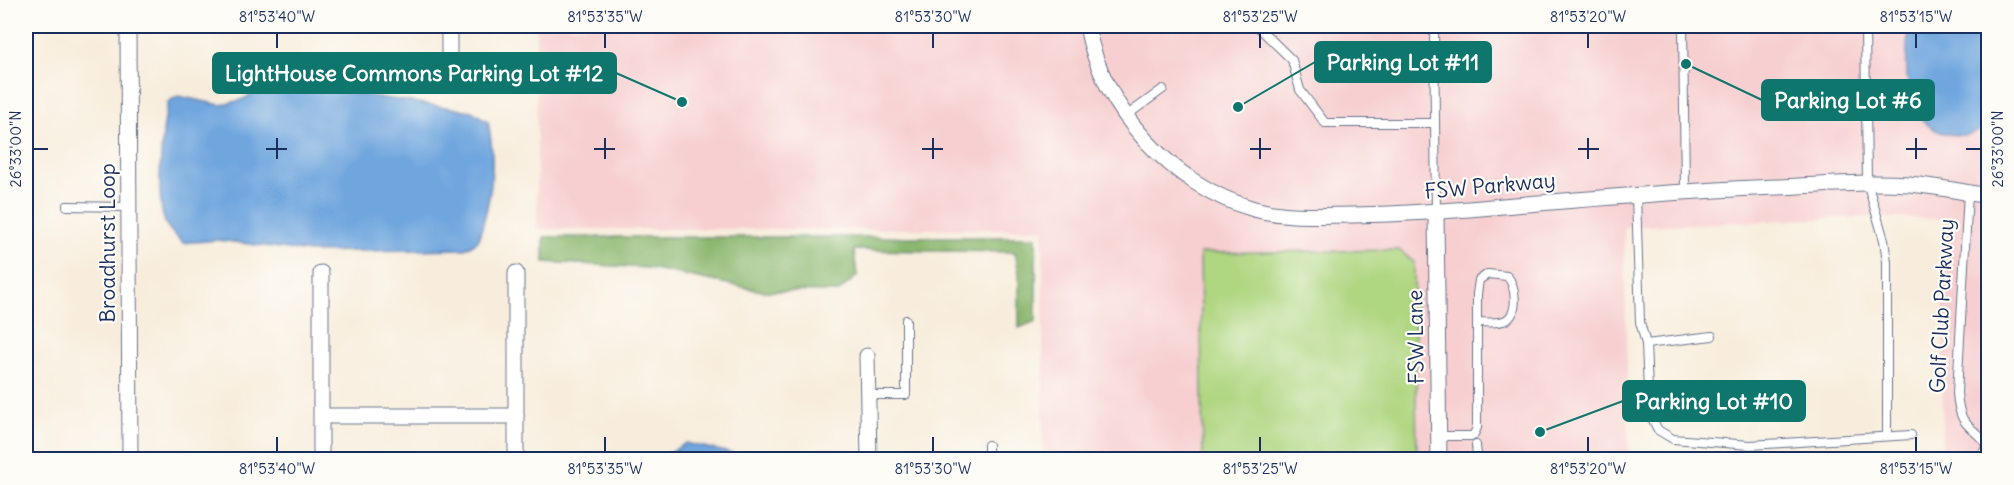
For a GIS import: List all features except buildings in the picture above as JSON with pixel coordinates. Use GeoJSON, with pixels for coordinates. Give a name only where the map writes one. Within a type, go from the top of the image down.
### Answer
{"type":"FeatureCollection","features":[{"type":"Feature","properties":{"kind":"street","name":"Broadhurst Loop"},"geometry":{"type":"LineString","coordinates":[[128,26],[130,459]]}},
{"type":"Feature","properties":{"kind":"street"},"geometry":{"type":"LineString","coordinates":[[449,26],[449,71]]}},
{"type":"Feature","properties":{"kind":"street","name":"FSW Parkway"},"geometry":{"type":"LineString","coordinates":[[1087,26],[1102,74],[1126,116],[1148,142],[1178,169],[1226,198],[1254,209],[1310,216],[1436,213],[1684,190],[1868,182],[1911,184],[1989,196]]}},
{"type":"Feature","properties":{"kind":"street","name":"FSW Lane"},"geometry":{"type":"LineString","coordinates":[[1436,213],[1438,459]]}},
{"type":"Feature","properties":{"kind":"street"},"geometry":{"type":"LineString","coordinates":[[321,273],[321,459]]}},
{"type":"Feature","properties":{"kind":"street"},"geometry":{"type":"LineString","coordinates":[[516,273],[516,459]]}},
{"type":"Feature","properties":{"kind":"street"},"geometry":{"type":"LineString","coordinates":[[867,356],[869,459]]}},
{"type":"Feature","properties":{"kind":"street"},"geometry":{"type":"LineString","coordinates":[[322,416],[516,416]]}},
{"type":"Feature","properties":{"kind":"street"},"geometry":{"type":"LineString","coordinates":[[1983,459],[1989,451]]}},
{"type":"Feature","properties":{"kind":"lane"},"geometry":{"type":"LineString","coordinates":[[1257,26],[1292,60],[1300,90],[1325,123],[1435,123]]}},
{"type":"Feature","properties":{"kind":"lane"},"geometry":{"type":"LineString","coordinates":[[1434,26],[1436,213]]}},
{"type":"Feature","properties":{"kind":"lane"},"geometry":{"type":"LineString","coordinates":[[1683,26],[1684,190]]}},
{"type":"Feature","properties":{"kind":"lane"},"geometry":{"type":"LineString","coordinates":[[1864,26],[1868,182],[1884,240],[1887,262],[1887,436]]}},
{"type":"Feature","properties":{"kind":"lane"},"geometry":{"type":"LineString","coordinates":[[1126,116],[1163,89]]}},
{"type":"Feature","properties":{"kind":"lane","name":"Golf Club Parkway"},"geometry":{"type":"LineString","coordinates":[[1968,193],[1957,393],[1959,414],[1963,421],[1989,445]]}},
{"type":"Feature","properties":{"kind":"lane"},"geometry":{"type":"LineString","coordinates":[[1636,195],[1640,322],[1646,344],[1649,413],[1658,430],[1672,439],[1750,445],[1911,435]]}},
{"type":"Feature","properties":{"kind":"lane"},"geometry":{"type":"LineString","coordinates":[[67,206],[129,207]]}},
{"type":"Feature","properties":{"kind":"lane"},"geometry":{"type":"LineString","coordinates":[[1438,436],[1473,436],[1477,428],[1477,322],[1479,280],[1488,274],[1508,276],[1513,287],[1513,314],[1508,320],[1499,322],[1477,322]]}},
{"type":"Feature","properties":{"kind":"lane"},"geometry":{"type":"LineString","coordinates":[[868,395],[906,395],[906,320]]}},
{"type":"Feature","properties":{"kind":"lane"},"geometry":{"type":"LineString","coordinates":[[1646,344],[1712,336]]}},
{"type":"Feature","properties":{"kind":"lane"},"geometry":{"type":"LineString","coordinates":[[988,445],[988,459]]}},
{"type":"Feature","properties":{"kind":"lane"},"geometry":{"type":"LineString","coordinates":[[1476,445],[1477,456]]}},
{"type":"Feature","properties":{"kind":"shaded area"},"geometry":{"type":"Polygon","coordinates":[[[536,26],[1988,26],[1988,459],[1942,459],[1944,219],[1863,217],[1624,227],[1629,459],[1043,459],[1043,229],[537,229],[536,26]]]}},
{"type":"Feature","properties":{"kind":"green space"},"geometry":{"type":"Polygon","coordinates":[[[544,237],[1036,237],[1036,321],[1019,328],[1019,273],[1015,252],[854,250],[857,276],[838,292],[762,291],[649,268],[544,262],[544,237]]]}},
{"type":"Feature","properties":{"kind":"green space"},"geometry":{"type":"Polygon","coordinates":[[[1399,250],[1414,262],[1417,459],[1203,459],[1200,253],[1399,250]]]}},
{"type":"Feature","properties":{"kind":"water"},"geometry":{"type":"Polygon","coordinates":[[[1909,26],[1988,26],[1988,120],[1979,130],[1963,135],[1939,131],[1926,123],[1916,111],[1910,96],[1907,78],[1909,26]]]}},
{"type":"Feature","properties":{"kind":"water"},"geometry":{"type":"Polygon","coordinates":[[[290,84],[472,111],[488,122],[492,154],[491,183],[478,241],[465,249],[310,252],[218,240],[183,243],[166,225],[160,197],[162,146],[168,102],[178,96],[221,105],[241,100],[263,89],[290,84]]]}},
{"type":"Feature","properties":{"kind":"water"},"geometry":{"type":"Polygon","coordinates":[[[686,443],[757,459],[659,459],[686,443]]]}},
{"type":"Feature","properties":{"kind":"place","name":"Parking Lot #6"},"geometry":{"type":"Point","coordinates":[1686,64]}},
{"type":"Feature","properties":{"kind":"place","name":"LightHouse Commons Parking Lot #12"},"geometry":{"type":"Point","coordinates":[682,102]}},
{"type":"Feature","properties":{"kind":"place","name":"Parking Lot #11"},"geometry":{"type":"Point","coordinates":[1238,107]}},
{"type":"Feature","properties":{"kind":"place","name":"Parking Lot #10"},"geometry":{"type":"Point","coordinates":[1540,432]}}]}
